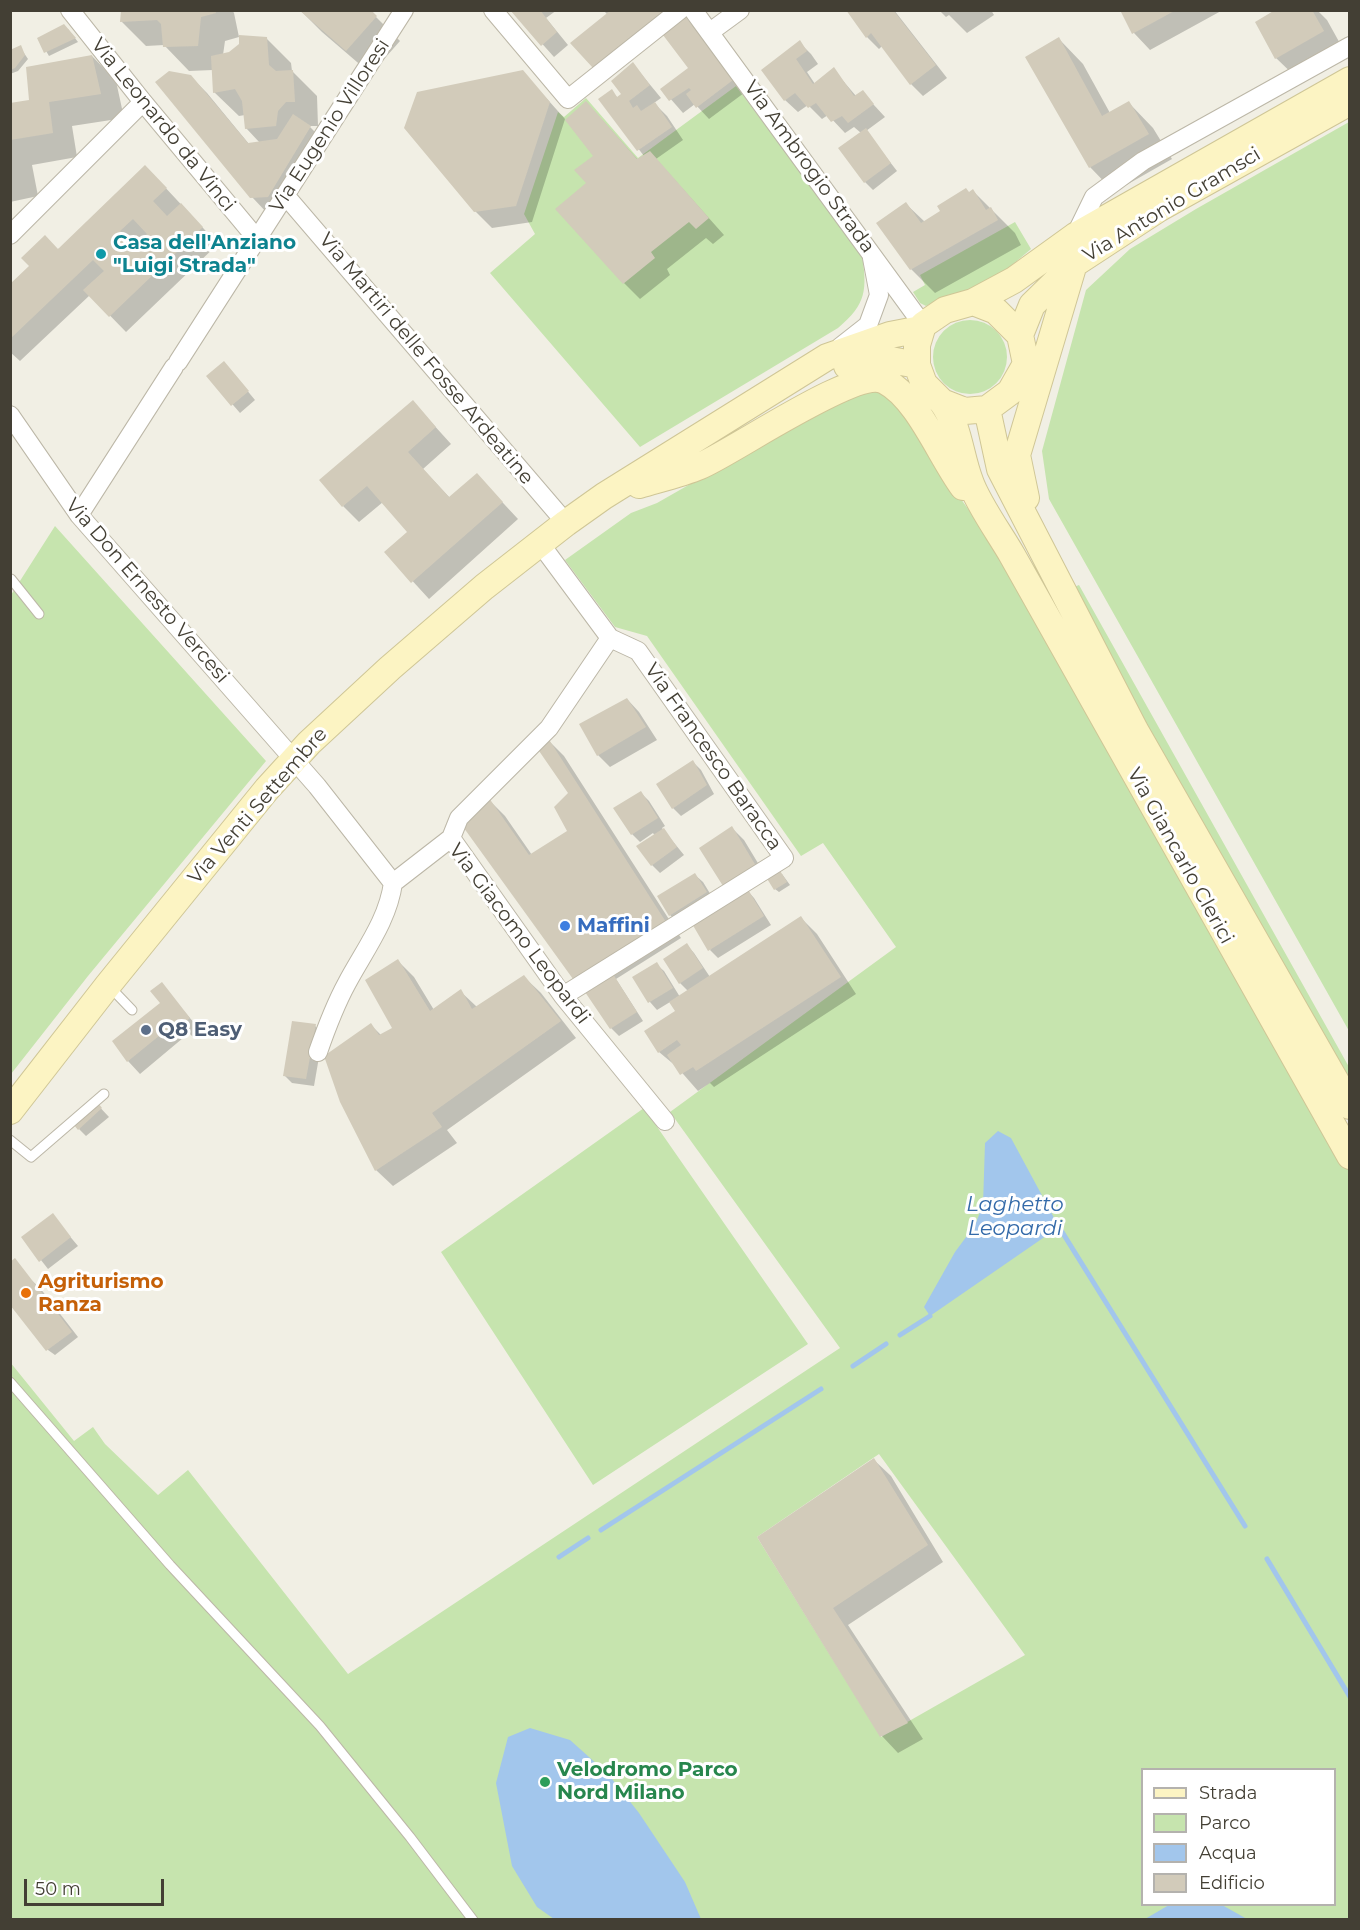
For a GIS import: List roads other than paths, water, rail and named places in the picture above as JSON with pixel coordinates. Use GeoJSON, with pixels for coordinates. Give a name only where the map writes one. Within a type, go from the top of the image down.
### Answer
{"type":"FeatureCollection","features":[{"type":"Feature","properties":{"kind":"street","name":"Via Leonardo da Vinci"},"geometry":{"type":"LineString","coordinates":[[70,10],[257,239]]}},
{"type":"Feature","properties":{"kind":"street","name":"Via Eugenio Villoresi"},"geometry":{"type":"LineString","coordinates":[[79,515],[404,10]]}},
{"type":"Feature","properties":{"kind":"street"},"geometry":{"type":"LineString","coordinates":[[493,10],[568,99],[680,10]]}},
{"type":"Feature","properties":{"kind":"street","name":"Via Ambrogio Strada"},"geometry":{"type":"LineString","coordinates":[[693,10],[922,327]]}},
{"type":"Feature","properties":{"kind":"street"},"geometry":{"type":"LineString","coordinates":[[710,32],[740,10]]}},
{"type":"Feature","properties":{"kind":"street","name":"Via Antonio Gramsci"},"geometry":{"type":"LineString","coordinates":[[1075,236],[1094,197],[1143,161],[1350,46]]}},
{"type":"Feature","properties":{"kind":"street","name":"Via Antonio Gramsci"},"geometry":{"type":"LineString","coordinates":[[973,302],[1005,285],[1075,236],[1350,80]]}},
{"type":"Feature","properties":{"kind":"street"},"geometry":{"type":"LineString","coordinates":[[10,235],[143,102]]}},
{"type":"Feature","properties":{"kind":"street","name":"Via Antonio Gramsci"},"geometry":{"type":"LineString","coordinates":[[1020,335],[1032,305],[1074,264],[1158,209],[1350,102]]}},
{"type":"Feature","properties":{"kind":"street","name":"Via Martiri delle Fosse Ardeatine"},"geometry":{"type":"LineString","coordinates":[[285,195],[566,523]]}},
{"type":"Feature","properties":{"kind":"street"},"geometry":{"type":"LineString","coordinates":[[827,357],[868,325],[879,295],[871,254]]}},
{"type":"Feature","properties":{"kind":"street","name":"Via Giancarlo Clerici"},"geometry":{"type":"LineString","coordinates":[[1032,530],[1017,455],[1074,264]]}},
{"type":"Feature","properties":{"kind":"street"},"geometry":{"type":"LineString","coordinates":[[973,302],[996,311],[1020,335],[1026,364],[1010,392],[987,408],[965,411],[942,402],[924,384],[917,365],[916,345],[922,327],[945,310],[973,302]]}},
{"type":"Feature","properties":{"kind":"street","name":"Via Venti Settembre"},"geometry":{"type":"LineString","coordinates":[[10,1112],[108,985],[223,842],[293,760],[336,717],[437,626],[539,542],[604,496],[827,357],[890,335],[922,327]]}},
{"type":"Feature","properties":{"kind":"street","name":"Via Venti Settembre"},"geometry":{"type":"LineString","coordinates":[[772,391],[840,367],[880,357],[917,365]]}},
{"type":"Feature","properties":{"kind":"street","name":"Via Venti Settembre"},"geometry":{"type":"LineString","coordinates":[[604,496],[701,466],[841,388],[873,378],[883,380]]}},
{"type":"Feature","properties":{"kind":"street","name":"Via Giancarlo Clerici"},"geometry":{"type":"LineString","coordinates":[[883,380],[894,387],[912,405],[956,478],[1012,555]]}},
{"type":"Feature","properties":{"kind":"street","name":"Via Giancarlo Clerici"},"geometry":{"type":"LineString","coordinates":[[942,402],[950,412],[955,426],[970,483],[1350,1156]]}},
{"type":"Feature","properties":{"kind":"street","name":"Via Giancarlo Clerici"},"geometry":{"type":"LineString","coordinates":[[987,408],[1000,469],[1135,730],[1350,1106]]}},
{"type":"Feature","properties":{"kind":"street","name":"Via Don Ernesto Vercesi"},"geometry":{"type":"LineString","coordinates":[[10,415],[79,515],[293,760]]}},
{"type":"Feature","properties":{"kind":"street","name":"Via Francesco Baracca"},"geometry":{"type":"LineString","coordinates":[[539,542],[610,638],[638,651],[784,858],[563,996]]}},
{"type":"Feature","properties":{"kind":"street"},"geometry":{"type":"LineString","coordinates":[[451,838],[459,818],[549,728],[610,638]]}},
{"type":"Feature","properties":{"kind":"street"},"geometry":{"type":"LineString","coordinates":[[293,760],[317,786],[393,883],[391,896],[375,935],[345,985],[318,1052]]}},
{"type":"Feature","properties":{"kind":"street","name":"Via Giacomo Leopardi"},"geometry":{"type":"LineString","coordinates":[[393,883],[451,838],[563,996],[665,1121]]}},
{"type":"Feature","properties":{"kind":"lane"},"geometry":{"type":"LineString","coordinates":[[11,579],[39,614]]}},
{"type":"Feature","properties":{"kind":"lane"},"geometry":{"type":"LineString","coordinates":[[108,985],[132,1010]]}},
{"type":"Feature","properties":{"kind":"lane"},"geometry":{"type":"LineString","coordinates":[[10,1140],[31,1157],[104,1094]]}},
{"type":"Feature","properties":{"kind":"lane"},"geometry":{"type":"LineString","coordinates":[[10,1382],[170,1565],[320,1726],[410,1837],[473,1920]]}},
{"type":"Feature","properties":{"kind":"water","name":"Laghetto Leopardi"},"geometry":{"type":"Polygon","coordinates":[[[998,1131],[1011,1138],[1059,1227],[930,1316],[924,1307],[955,1252],[975,1225],[983,1205],[985,1143],[998,1131]]]}},
{"type":"Feature","properties":{"kind":"water"},"geometry":{"type":"Polygon","coordinates":[[[530,1728],[570,1740],[608,1774],[639,1813],[685,1882],[701,1919],[554,1919],[537,1907],[512,1866],[496,1783],[508,1737],[530,1728]]]}},
{"type":"Feature","properties":{"kind":"water"},"geometry":{"type":"Polygon","coordinates":[[[1167,1906],[1224,1906],[1247,1919],[1145,1919],[1167,1906]]]}},
{"type":"Feature","properties":{"kind":"waterway"},"geometry":{"type":"LineString","coordinates":[[1059,1227],[1245,1526]]}},
{"type":"Feature","properties":{"kind":"waterway"},"geometry":{"type":"LineString","coordinates":[[900,1335],[930,1316]]}},
{"type":"Feature","properties":{"kind":"waterway"},"geometry":{"type":"LineString","coordinates":[[853,1366],[886,1344]]}},
{"type":"Feature","properties":{"kind":"waterway"},"geometry":{"type":"LineString","coordinates":[[601,1530],[821,1389]]}},
{"type":"Feature","properties":{"kind":"waterway"},"geometry":{"type":"LineString","coordinates":[[559,1557],[588,1538]]}},
{"type":"Feature","properties":{"kind":"waterway"},"geometry":{"type":"LineString","coordinates":[[1267,1559],[1350,1697]]}},
{"type":"Feature","properties":{"kind":"place","name":"Casa dell'Anziano \"Luigi Strada\""},"geometry":{"type":"Point","coordinates":[101,254]}},
{"type":"Feature","properties":{"kind":"place","name":"Maffini"},"geometry":{"type":"Point","coordinates":[565,926]}},
{"type":"Feature","properties":{"kind":"place","name":"Q8 Easy"},"geometry":{"type":"Point","coordinates":[146,1030]}},
{"type":"Feature","properties":{"kind":"place","name":"Agriturismo Ranza"},"geometry":{"type":"Point","coordinates":[26,1293]}},
{"type":"Feature","properties":{"kind":"place","name":"Velodromo Parco Nord Milano"},"geometry":{"type":"Point","coordinates":[545,1782]}}]}
